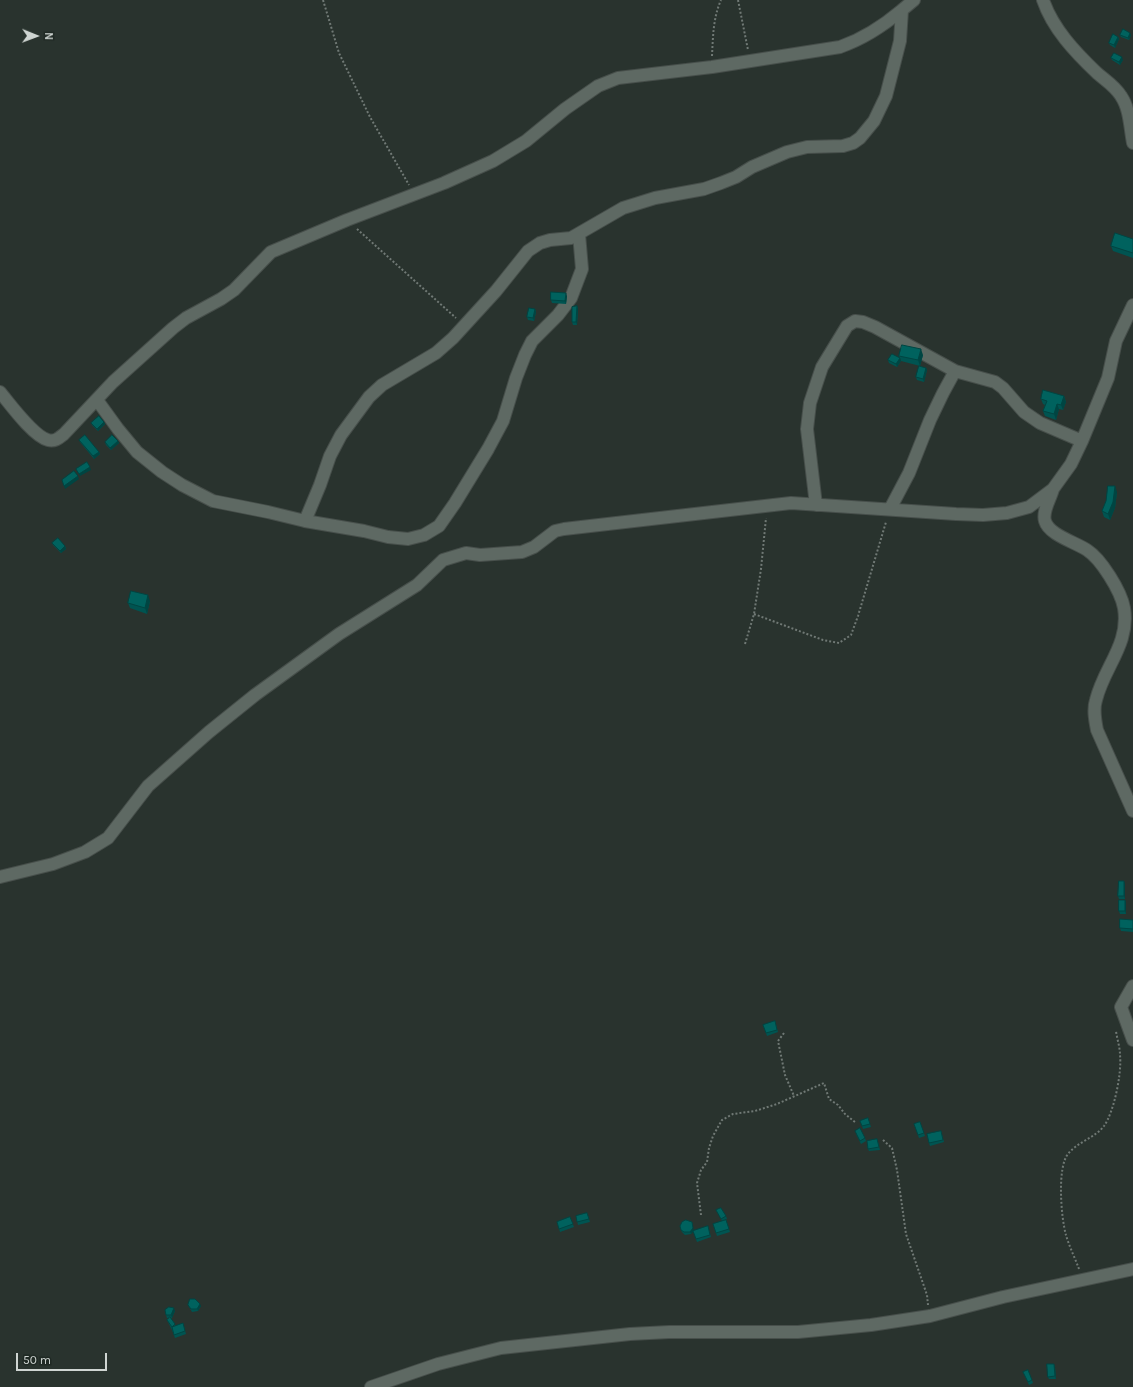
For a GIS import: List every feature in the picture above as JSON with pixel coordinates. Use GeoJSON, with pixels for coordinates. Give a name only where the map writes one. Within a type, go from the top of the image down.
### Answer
{"type":"FeatureCollection","features":[{"type":"Feature","properties":{"kind":"street"},"geometry":{"type":"LineString","coordinates":[[0,392],[37,434],[48,440],[56,440],[98,400],[113,382],[173,328],[186,318],[221,299],[234,290],[271,252],[347,220],[415,195],[493,161],[526,141],[565,109],[598,86],[618,78],[712,67],[840,47],[869,34],[890,20],[914,0]]}},
{"type":"Feature","properties":{"kind":"street"},"geometry":{"type":"LineString","coordinates":[[1043,0],[1051,20],[1065,38],[1085,61],[1114,87],[1122,97],[1128,114],[1133,143]]}},
{"type":"Feature","properties":{"kind":"street"},"geometry":{"type":"LineString","coordinates":[[304,521],[320,485],[330,456],[341,435],[369,397],[382,385],[436,353],[465,325],[496,291],[528,251],[540,243],[550,240],[571,238],[623,208],[655,198],[704,189],[736,177],[752,167],[787,152],[807,147],[843,146],[853,143],[860,138],[874,121],[886,96],[900,41],[902,10]]}},
{"type":"Feature","properties":{"kind":"street"},"geometry":{"type":"LineString","coordinates":[[98,400],[118,429],[137,452],[162,472],[182,485],[213,500],[304,521],[364,531],[388,537],[408,539],[424,535],[439,526],[484,456],[503,421],[516,378],[532,341],[558,315],[571,298],[582,269],[579,234]]}},
{"type":"Feature","properties":{"kind":"street"},"geometry":{"type":"LineString","coordinates":[[1133,305],[1116,341],[1108,378],[1082,442],[1071,464],[1053,489],[1044,513],[1047,525],[1053,531],[1088,550],[1112,579],[1122,597],[1125,632],[1115,656],[1102,679],[1095,701],[1095,716],[1097,730],[1133,811]]}},
{"type":"Feature","properties":{"kind":"street"},"geometry":{"type":"LineString","coordinates":[[816,505],[807,429],[810,403],[822,367],[847,326],[855,322],[863,322],[904,342],[936,362],[955,371],[995,382],[1003,388],[1024,412],[1040,423],[1082,442]]}},
{"type":"Feature","properties":{"kind":"street"},"geometry":{"type":"LineString","coordinates":[[890,509],[909,473],[943,392],[955,371]]}},
{"type":"Feature","properties":{"kind":"street"},"geometry":{"type":"LineString","coordinates":[[0,877],[53,864],[85,852],[108,838],[148,786],[209,732],[255,695],[339,634],[417,585],[443,560],[466,553],[480,555],[522,552],[534,547],[555,532],[564,529],[791,503],[876,510],[890,509],[956,514],[983,515],[1007,513],[1029,507],[1053,489]]}},
{"type":"Feature","properties":{"kind":"street"},"geometry":{"type":"LineString","coordinates":[[1133,986],[1122,1007],[1133,1040]]}},
{"type":"Feature","properties":{"kind":"street"},"geometry":{"type":"LineString","coordinates":[[371,1387],[438,1364],[501,1348],[630,1334],[669,1332],[806,1332],[871,1325],[930,1316],[1003,1297],[1133,1269]]}},
{"type":"Feature","properties":{"kind":"path"},"geometry":{"type":"LineString","coordinates":[[323,0],[339,53],[370,117],[415,195]]}},
{"type":"Feature","properties":{"kind":"path"},"geometry":{"type":"LineString","coordinates":[[712,67],[715,22],[717,10],[721,0]]}},
{"type":"Feature","properties":{"kind":"path"},"geometry":{"type":"LineString","coordinates":[[738,0],[749,61]]}},
{"type":"Feature","properties":{"kind":"path"},"geometry":{"type":"LineString","coordinates":[[347,220],[465,325]]}},
{"type":"Feature","properties":{"kind":"path"},"geometry":{"type":"LineString","coordinates":[[745,644],[754,614],[761,569],[767,506]]}},
{"type":"Feature","properties":{"kind":"path"},"geometry":{"type":"LineString","coordinates":[[754,614],[823,640],[839,642],[852,635],[890,509]]}},
{"type":"Feature","properties":{"kind":"path"},"geometry":{"type":"LineString","coordinates":[[1086,1279],[1080,1272],[1066,1234],[1061,1194],[1063,1160],[1069,1152],[1103,1127],[1109,1116],[1121,1071],[1116,1027]]}},
{"type":"Feature","properties":{"kind":"path"},"geometry":{"type":"LineString","coordinates":[[784,1033],[778,1041],[785,1075],[794,1096]]}},
{"type":"Feature","properties":{"kind":"path"},"geometry":{"type":"LineString","coordinates":[[702,1215],[697,1183],[701,1170],[707,1162],[713,1136],[722,1120],[733,1114],[755,1111],[777,1104],[824,1083],[829,1099],[838,1105],[845,1114],[855,1122]]}},
{"type":"Feature","properties":{"kind":"path"},"geometry":{"type":"LineString","coordinates":[[883,1140],[892,1148],[897,1170],[906,1234],[927,1295],[930,1316]]}},
{"type":"Feature","properties":{"kind":"building"},"geometry":{"type":"Polygon","coordinates":[[[1123,29],[1130,33],[1128,38],[1120,35],[1123,29]]]}},
{"type":"Feature","properties":{"kind":"building"},"geometry":{"type":"Polygon","coordinates":[[[1113,34],[1118,37],[1114,45],[1109,43],[1113,34]]]}},
{"type":"Feature","properties":{"kind":"building"},"geometry":{"type":"Polygon","coordinates":[[[1114,53],[1122,57],[1119,62],[1111,58],[1114,53]]]}},
{"type":"Feature","properties":{"kind":"building"},"geometry":{"type":"Polygon","coordinates":[[[1115,233],[1133,239],[1133,253],[1111,246],[1115,233]]]}},
{"type":"Feature","properties":{"kind":"building"},"geometry":{"type":"Polygon","coordinates":[[[551,292],[566,293],[565,301],[551,300],[551,292]]]}},
{"type":"Feature","properties":{"kind":"building"},"geometry":{"type":"Polygon","coordinates":[[[577,306],[576,322],[572,322],[572,307],[577,306]]]}},
{"type":"Feature","properties":{"kind":"building"},"geometry":{"type":"Polygon","coordinates":[[[529,308],[535,309],[533,318],[527,317],[529,308]]]}},
{"type":"Feature","properties":{"kind":"building"},"geometry":{"type":"Polygon","coordinates":[[[902,345],[921,349],[918,360],[899,356],[902,345]]]}},
{"type":"Feature","properties":{"kind":"building"},"geometry":{"type":"Polygon","coordinates":[[[892,354],[900,358],[896,364],[888,360],[892,354]]]}},
{"type":"Feature","properties":{"kind":"building"},"geometry":{"type":"Polygon","coordinates":[[[919,366],[926,368],[923,379],[916,377],[919,366]]]}},
{"type":"Feature","properties":{"kind":"building"},"geometry":{"type":"Polygon","coordinates":[[[1043,390],[1064,396],[1061,405],[1057,404],[1054,414],[1043,411],[1047,401],[1041,399],[1043,390]]]}},
{"type":"Feature","properties":{"kind":"building"},"geometry":{"type":"Polygon","coordinates":[[[99,416],[104,422],[97,429],[91,423],[99,416]]]}},
{"type":"Feature","properties":{"kind":"building"},"geometry":{"type":"Polygon","coordinates":[[[85,435],[99,452],[93,456],[79,440],[85,435]]]}},
{"type":"Feature","properties":{"kind":"building"},"geometry":{"type":"Polygon","coordinates":[[[112,435],[118,441],[110,448],[105,442],[112,435]]]}},
{"type":"Feature","properties":{"kind":"building"},"geometry":{"type":"Polygon","coordinates":[[[87,462],[90,467],[79,474],[76,469],[87,462]]]}},
{"type":"Feature","properties":{"kind":"building"},"geometry":{"type":"Polygon","coordinates":[[[74,471],[78,476],[64,486],[62,480],[74,471]]]}},
{"type":"Feature","properties":{"kind":"building"},"geometry":{"type":"Polygon","coordinates":[[[1108,486],[1115,486],[1113,502],[1108,514],[1102,511],[1106,501],[1108,486]]]}},
{"type":"Feature","properties":{"kind":"building"},"geometry":{"type":"Polygon","coordinates":[[[58,538],[65,546],[60,551],[52,543],[58,538]]]}},
{"type":"Feature","properties":{"kind":"building"},"geometry":{"type":"Polygon","coordinates":[[[131,591],[148,595],[145,608],[128,603],[131,591]]]}},
{"type":"Feature","properties":{"kind":"building"},"geometry":{"type":"Polygon","coordinates":[[[1119,881],[1124,881],[1124,896],[1118,896],[1119,881]]]}},
{"type":"Feature","properties":{"kind":"building"},"geometry":{"type":"Polygon","coordinates":[[[1119,900],[1125,900],[1125,911],[1119,911],[1119,900]]]}},
{"type":"Feature","properties":{"kind":"building"},"geometry":{"type":"Polygon","coordinates":[[[1120,919],[1133,920],[1133,929],[1120,928],[1120,919]]]}},
{"type":"Feature","properties":{"kind":"building"},"geometry":{"type":"Polygon","coordinates":[[[775,1021],[777,1030],[766,1033],[763,1025],[775,1021]]]}},
{"type":"Feature","properties":{"kind":"building"},"geometry":{"type":"Polygon","coordinates":[[[868,1118],[870,1124],[862,1126],[860,1121],[868,1118]]]}},
{"type":"Feature","properties":{"kind":"building"},"geometry":{"type":"Polygon","coordinates":[[[920,1122],[924,1133],[918,1135],[914,1124],[920,1122]]]}},
{"type":"Feature","properties":{"kind":"building"},"geometry":{"type":"Polygon","coordinates":[[[860,1128],[865,1138],[860,1141],[855,1131],[860,1128]]]}},
{"type":"Feature","properties":{"kind":"building"},"geometry":{"type":"Polygon","coordinates":[[[941,1131],[943,1140],[929,1143],[927,1134],[941,1131]]]}},
{"type":"Feature","properties":{"kind":"building"},"geometry":{"type":"Polygon","coordinates":[[[877,1139],[879,1147],[868,1149],[867,1141],[877,1139]]]}},
{"type":"Feature","properties":{"kind":"building"},"geometry":{"type":"Polygon","coordinates":[[[721,1208],[726,1216],[721,1219],[716,1210],[721,1208]]]}},
{"type":"Feature","properties":{"kind":"building"},"geometry":{"type":"Polygon","coordinates":[[[587,1213],[589,1219],[577,1222],[576,1216],[587,1213]]]}},
{"type":"Feature","properties":{"kind":"building"},"geometry":{"type":"Polygon","coordinates":[[[570,1217],[573,1224],[559,1229],[557,1222],[570,1217]]]}},
{"type":"Feature","properties":{"kind":"building"},"geometry":{"type":"Polygon","coordinates":[[[686,1220],[692,1222],[693,1228],[690,1232],[684,1232],[681,1230],[680,1226],[682,1222],[686,1220]]]}},
{"type":"Feature","properties":{"kind":"building"},"geometry":{"type":"Polygon","coordinates":[[[726,1220],[729,1229],[716,1233],[713,1224],[726,1220]]]}},
{"type":"Feature","properties":{"kind":"building"},"geometry":{"type":"Polygon","coordinates":[[[708,1226],[710,1235],[696,1239],[693,1231],[708,1226]]]}},
{"type":"Feature","properties":{"kind":"building"},"geometry":{"type":"Polygon","coordinates":[[[190,1299],[195,1299],[200,1304],[197,1309],[191,1309],[188,1305],[190,1299]]]}},
{"type":"Feature","properties":{"kind":"building"},"geometry":{"type":"Polygon","coordinates":[[[169,1307],[174,1308],[171,1315],[166,1315],[165,1310],[169,1307]]]}},
{"type":"Feature","properties":{"kind":"building"},"geometry":{"type":"Polygon","coordinates":[[[170,1317],[175,1324],[172,1327],[167,1320],[170,1317]]]}},
{"type":"Feature","properties":{"kind":"building"},"geometry":{"type":"Polygon","coordinates":[[[183,1323],[185,1331],[174,1335],[172,1327],[183,1323]]]}},
{"type":"Feature","properties":{"kind":"building"},"geometry":{"type":"Polygon","coordinates":[[[1047,1364],[1054,1364],[1055,1376],[1048,1377],[1047,1364]]]}},
{"type":"Feature","properties":{"kind":"building"},"geometry":{"type":"Polygon","coordinates":[[[1028,1370],[1032,1380],[1028,1382],[1023,1372],[1028,1370]]]}}]}
